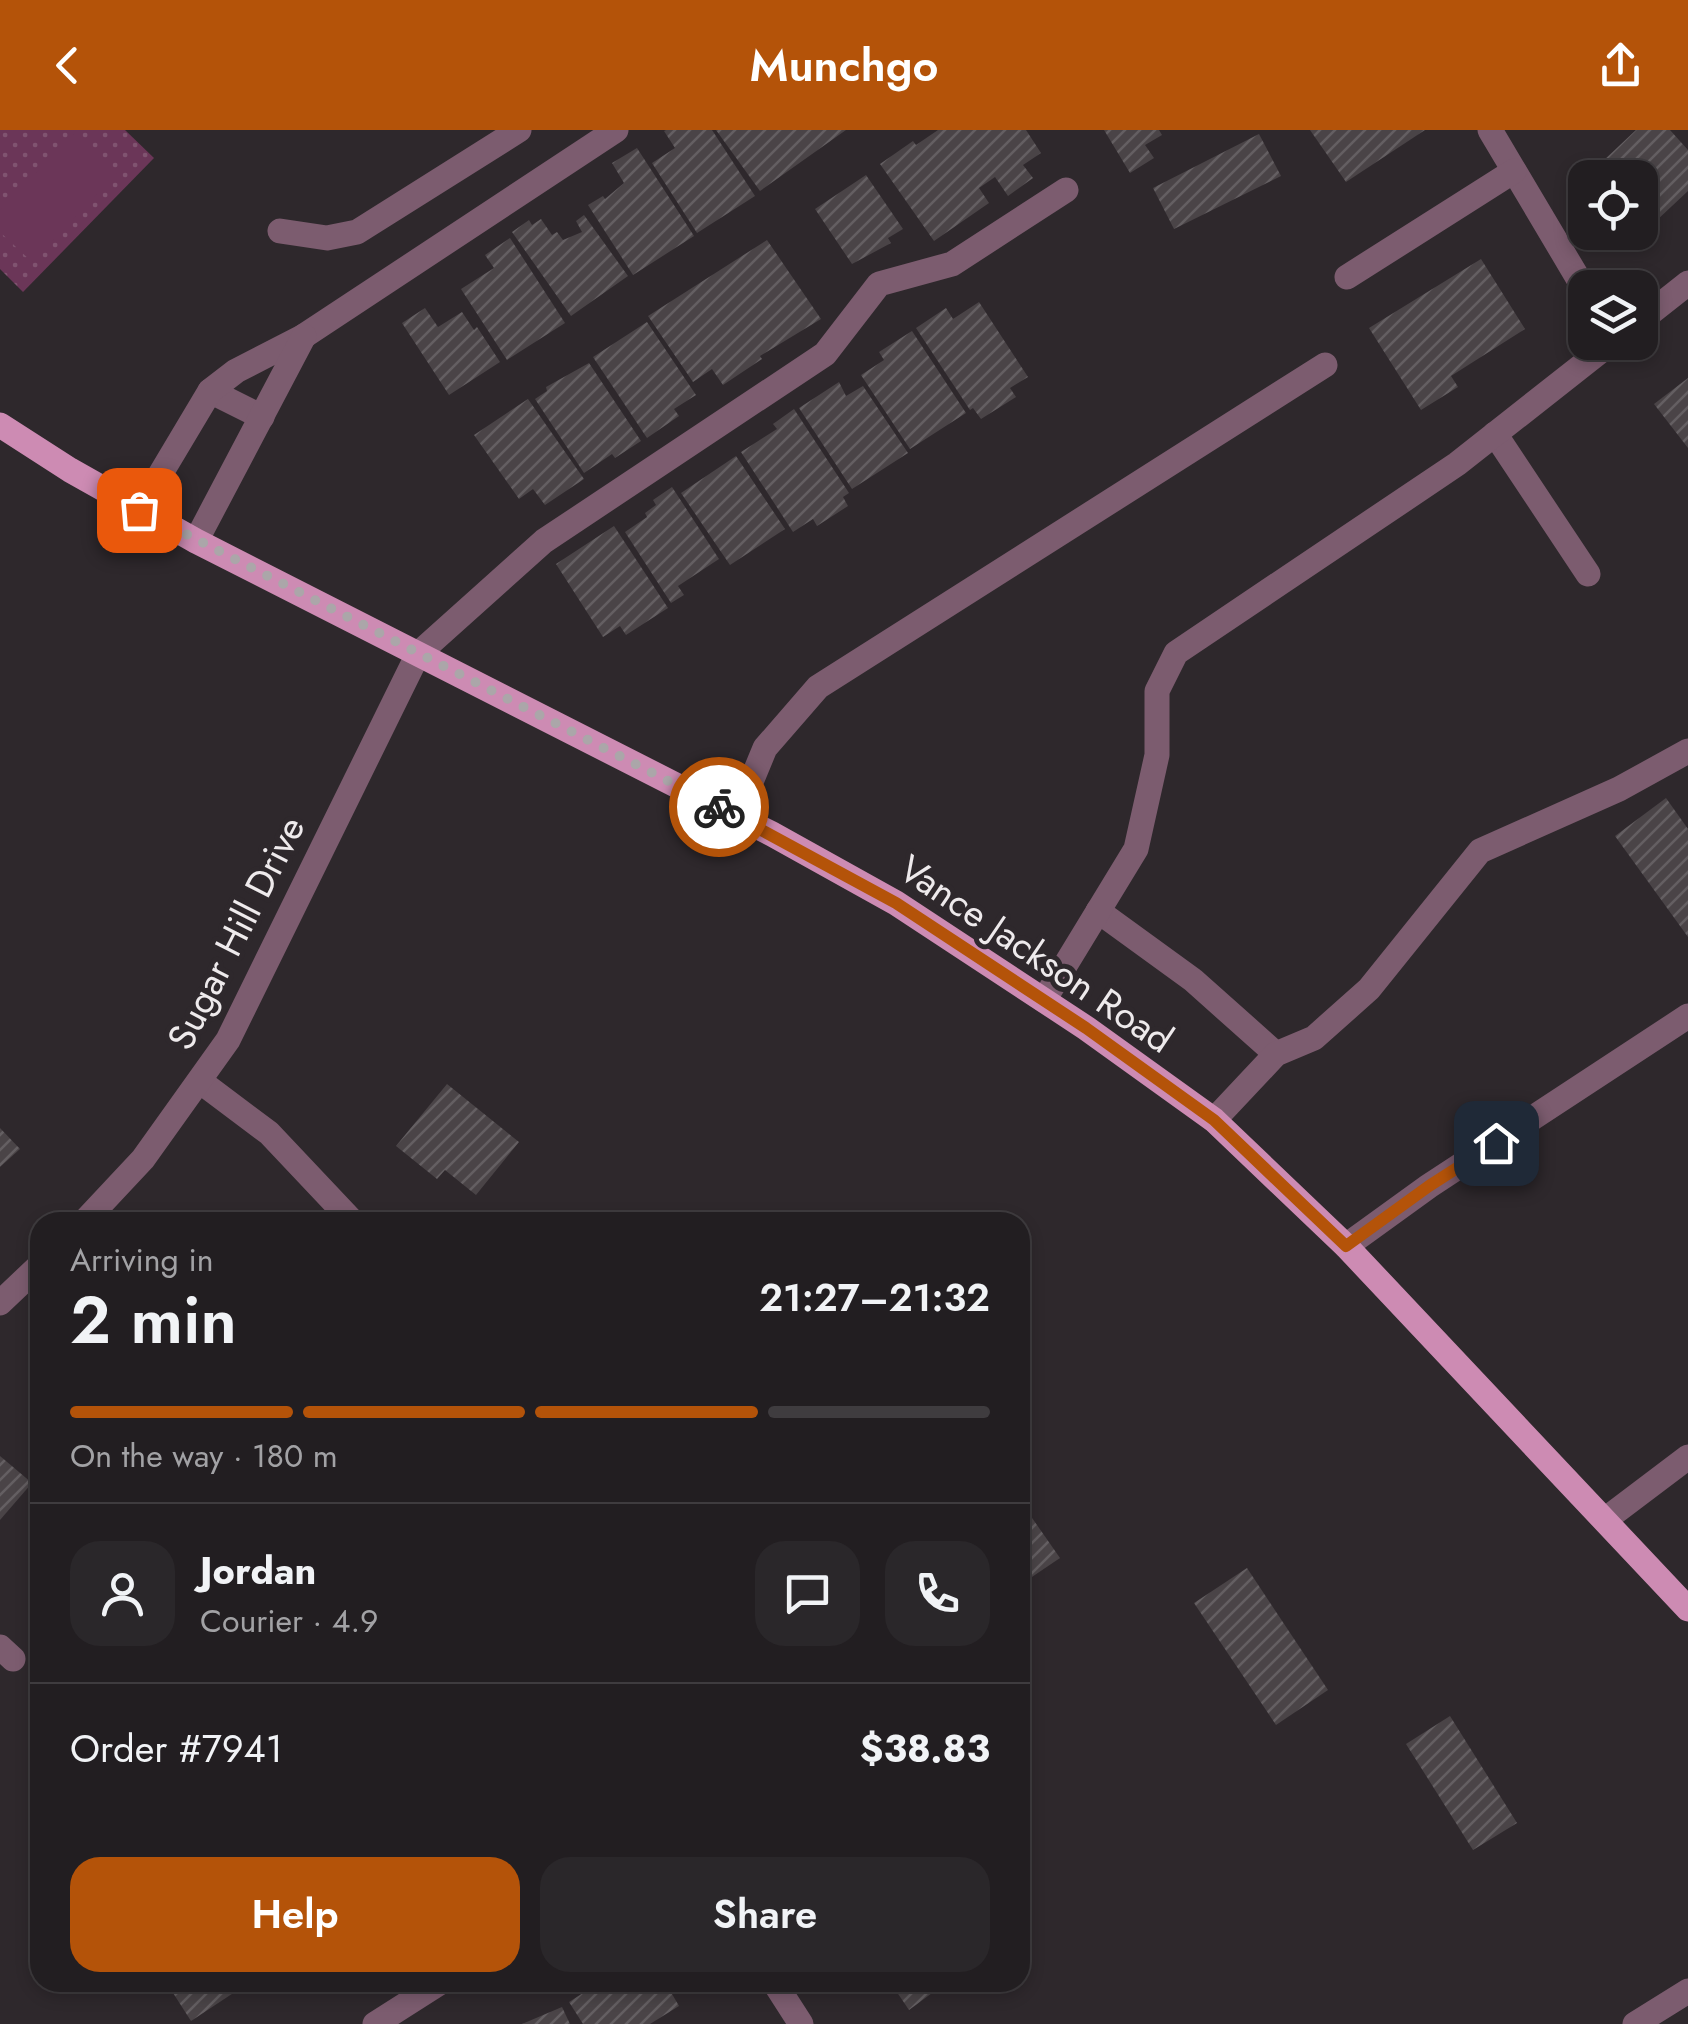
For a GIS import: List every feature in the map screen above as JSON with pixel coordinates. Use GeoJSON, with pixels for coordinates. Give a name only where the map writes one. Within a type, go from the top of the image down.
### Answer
{"type":"FeatureCollection","features":[{"type":"Feature","properties":{"kind":"main road","name":"Vance Jackson Road"},"geometry":{"type":"LineString","coordinates":[[0,425],[196,541],[737,816],[896,903],[1044,1000],[1214,1120],[1346,1246],[1688,1609]]}},
{"type":"Feature","properties":{"kind":"street"},"geometry":{"type":"LineString","coordinates":[[280,231],[327,238],[357,232],[519,130]]}},
{"type":"Feature","properties":{"kind":"street"},"geometry":{"type":"LineString","coordinates":[[139,510],[210,391],[264,354],[304,336],[616,130]]}},
{"type":"Feature","properties":{"kind":"street"},"geometry":{"type":"LineString","coordinates":[[1490,130],[1573,270]]}},
{"type":"Feature","properties":{"kind":"street"},"geometry":{"type":"LineString","coordinates":[[1347,276],[1514,170]]}},
{"type":"Feature","properties":{"kind":"street"},"geometry":{"type":"LineString","coordinates":[[418,654],[544,541],[825,354],[878,284],[952,264],[1066,190]]}},
{"type":"Feature","properties":{"kind":"street"},"geometry":{"type":"LineString","coordinates":[[1658,307],[1688,283]]}},
{"type":"Feature","properties":{"kind":"street"},"geometry":{"type":"LineString","coordinates":[[196,541],[304,336]]}},
{"type":"Feature","properties":{"kind":"street"},"geometry":{"type":"LineString","coordinates":[[1044,1000],[1136,850],[1157,755],[1157,691],[1176,653],[1457,464],[1589,360]]}},
{"type":"Feature","properties":{"kind":"street"},"geometry":{"type":"LineString","coordinates":[[737,816],[764,748],[818,687],[1325,364]]}},
{"type":"Feature","properties":{"kind":"street"},"geometry":{"type":"LineString","coordinates":[[210,391],[262,418]]}},
{"type":"Feature","properties":{"kind":"street"},"geometry":{"type":"LineString","coordinates":[[1496,434],[1588,574]]}},
{"type":"Feature","properties":{"kind":"street","name":"Sugar Hill Drive"},"geometry":{"type":"LineString","coordinates":[[94,1212],[143,1160],[201,1082],[254,992],[418,654]]}},
{"type":"Feature","properties":{"kind":"street"},"geometry":{"type":"LineString","coordinates":[[1214,1120],[1276,1054],[1314,1038],[1369,989],[1480,851],[1619,788],[1688,750]]}},
{"type":"Feature","properties":{"kind":"street"},"geometry":{"type":"LineString","coordinates":[[1098,911],[1193,980],[1276,1054]]}},
{"type":"Feature","properties":{"kind":"street"},"geometry":{"type":"LineString","coordinates":[[1346,1246],[1429,1186],[1688,1016]]}},
{"type":"Feature","properties":{"kind":"street"},"geometry":{"type":"LineString","coordinates":[[201,1082],[268,1133],[343,1212]]}},
{"type":"Feature","properties":{"kind":"street"},"geometry":{"type":"LineString","coordinates":[[0,1303],[30,1274]]}},
{"type":"Feature","properties":{"kind":"street"},"geometry":{"type":"LineString","coordinates":[[1606,1519],[1688,1457]]}},
{"type":"Feature","properties":{"kind":"street"},"geometry":{"type":"LineString","coordinates":[[375,2024],[426,1992]]}},
{"type":"Feature","properties":{"kind":"street"},"geometry":{"type":"LineString","coordinates":[[781,1992],[802,2024]]}},
{"type":"Feature","properties":{"kind":"street"},"geometry":{"type":"LineString","coordinates":[[1634,2024],[1688,1992]]}},
{"type":"Feature","properties":{"kind":"shaded area"},"geometry":{"type":"Polygon","coordinates":[[[0,130],[125,130],[154,158],[23,292],[0,269],[0,130]]]}},
{"type":"Feature","properties":{"kind":"shaded area"},"geometry":{"type":"Polygon","coordinates":[[[75,133],[117,173],[32,262],[0,232],[0,210],[75,133]]]}},
{"type":"Feature","properties":{"kind":"building"},"geometry":{"type":"Polygon","coordinates":[[[666,130],[712,130],[755,196],[697,233],[652,163],[675,148],[666,130]]]}},
{"type":"Feature","properties":{"kind":"building"},"geometry":{"type":"Polygon","coordinates":[[[716,130],[846,130],[760,191],[716,130]]]}},
{"type":"Feature","properties":{"kind":"building"},"geometry":{"type":"Polygon","coordinates":[[[938,130],[1026,130],[1041,153],[1023,165],[1033,178],[1008,196],[995,177],[979,188],[989,203],[934,241],[880,164],[913,141],[916,145],[938,130]]]}},
{"type":"Feature","properties":{"kind":"building"},"geometry":{"type":"Polygon","coordinates":[[[1104,130],[1159,130],[1162,135],[1145,145],[1154,158],[1130,173],[1104,130]]]}},
{"type":"Feature","properties":{"kind":"building"},"geometry":{"type":"Polygon","coordinates":[[[1310,130],[1425,130],[1346,182],[1310,130]]]}},
{"type":"Feature","properties":{"kind":"building"},"geometry":{"type":"Polygon","coordinates":[[[1636,130],[1670,130],[1688,150],[1688,191],[1658,219],[1658,160],[1604,160],[1636,130]]]}},
{"type":"Feature","properties":{"kind":"building"},"geometry":{"type":"Polygon","coordinates":[[[1259,134],[1281,176],[1174,229],[1153,188],[1259,134]]]}},
{"type":"Feature","properties":{"kind":"building"},"geometry":{"type":"Polygon","coordinates":[[[637,148],[694,236],[633,275],[588,205],[603,196],[605,199],[624,183],[612,163],[637,148]]]}},
{"type":"Feature","properties":{"kind":"building"},"geometry":{"type":"Polygon","coordinates":[[[866,175],[903,229],[888,238],[891,243],[852,264],[815,209],[866,175]]]}},
{"type":"Feature","properties":{"kind":"building"},"geometry":{"type":"Polygon","coordinates":[[[584,215],[628,276],[571,316],[512,232],[529,220],[532,225],[541,219],[552,235],[557,232],[563,240],[582,232],[576,221],[584,215]]]}},
{"type":"Feature","properties":{"kind":"building"},"geometry":{"type":"Polygon","coordinates":[[[510,238],[565,323],[507,360],[461,289],[494,268],[485,255],[510,238]]]}},
{"type":"Feature","properties":{"kind":"building"},"geometry":{"type":"Polygon","coordinates":[[[767,240],[821,319],[760,356],[762,359],[723,385],[712,369],[693,382],[648,316],[767,240]]]}},
{"type":"Feature","properties":{"kind":"building"},"geometry":{"type":"Polygon","coordinates":[[[1481,259],[1525,329],[1451,376],[1458,387],[1421,410],[1369,328],[1481,259]]]}},
{"type":"Feature","properties":{"kind":"building"},"geometry":{"type":"Polygon","coordinates":[[[979,302],[1028,377],[1010,388],[1016,397],[981,419],[973,408],[970,410],[916,328],[946,308],[953,319],[979,302]]]}},
{"type":"Feature","properties":{"kind":"building"},"geometry":{"type":"Polygon","coordinates":[[[425,308],[438,327],[462,312],[500,362],[449,395],[402,323],[425,308]]]}},
{"type":"Feature","properties":{"kind":"building"},"geometry":{"type":"Polygon","coordinates":[[[647,322],[696,395],[674,409],[679,416],[647,438],[593,357],[647,322]]]}},
{"type":"Feature","properties":{"kind":"building"},"geometry":{"type":"Polygon","coordinates":[[[912,331],[966,413],[910,449],[861,375],[884,360],[879,352],[912,331]]]}},
{"type":"Feature","properties":{"kind":"building"},"geometry":{"type":"Polygon","coordinates":[[[589,363],[641,441],[584,473],[535,399],[547,391],[546,387],[589,363]]]}},
{"type":"Feature","properties":{"kind":"building"},"geometry":{"type":"Polygon","coordinates":[[[1688,378],[1688,448],[1654,404],[1688,378]]]}},
{"type":"Feature","properties":{"kind":"building"},"geometry":{"type":"Polygon","coordinates":[[[839,382],[846,396],[863,386],[908,453],[852,489],[799,408],[839,382]]]}},
{"type":"Feature","properties":{"kind":"building"},"geometry":{"type":"Polygon","coordinates":[[[528,399],[584,479],[545,505],[533,489],[519,499],[474,435],[528,399]]]}},
{"type":"Feature","properties":{"kind":"building"},"geometry":{"type":"Polygon","coordinates":[[[794,409],[849,493],[843,497],[848,506],[817,526],[813,519],[793,532],[741,452],[777,429],[773,424],[794,409]]]}},
{"type":"Feature","properties":{"kind":"building"},"geometry":{"type":"Polygon","coordinates":[[[736,456],[785,529],[730,565],[681,493],[736,456]]]}},
{"type":"Feature","properties":{"kind":"building"},"geometry":{"type":"Polygon","coordinates":[[[672,487],[719,559],[678,586],[684,595],[671,603],[625,532],[647,517],[645,513],[656,505],[653,500],[672,487]]]}},
{"type":"Feature","properties":{"kind":"building"},"geometry":{"type":"Polygon","coordinates":[[[614,526],[668,608],[626,635],[620,626],[603,637],[556,564],[614,526]]]}},
{"type":"Feature","properties":{"kind":"building"},"geometry":{"type":"Polygon","coordinates":[[[1666,798],[1688,829],[1688,937],[1615,836],[1666,798]]]}},
{"type":"Feature","properties":{"kind":"building"},"geometry":{"type":"Polygon","coordinates":[[[447,1084],[519,1142],[476,1195],[445,1170],[437,1179],[396,1146],[447,1084]]]}},
{"type":"Feature","properties":{"kind":"building"},"geometry":{"type":"Polygon","coordinates":[[[0,1128],[20,1149],[0,1167],[0,1128]]]}},
{"type":"Feature","properties":{"kind":"building"},"geometry":{"type":"Polygon","coordinates":[[[0,1456],[30,1485],[0,1520],[0,1456]]]}},
{"type":"Feature","properties":{"kind":"building"},"geometry":{"type":"Polygon","coordinates":[[[1030,1515],[1060,1558],[1030,1578],[1030,1515]]]}},
{"type":"Feature","properties":{"kind":"building"},"geometry":{"type":"Polygon","coordinates":[[[1247,1568],[1328,1690],[1276,1725],[1194,1603],[1247,1568]]]}},
{"type":"Feature","properties":{"kind":"building"},"geometry":{"type":"Polygon","coordinates":[[[1450,1716],[1517,1823],[1473,1850],[1406,1744],[1450,1716]]]}},
{"type":"Feature","properties":{"kind":"building"},"geometry":{"type":"Polygon","coordinates":[[[172,1992],[235,1992],[191,2021],[172,1992]]]}},
{"type":"Feature","properties":{"kind":"building"},"geometry":{"type":"Polygon","coordinates":[[[584,1992],[671,1992],[679,2006],[650,2024],[583,2024],[569,2002],[584,1992]]]}},
{"type":"Feature","properties":{"kind":"building"},"geometry":{"type":"Polygon","coordinates":[[[897,1992],[933,1992],[909,2010],[897,1992]]]}},
{"type":"Feature","properties":{"kind":"building"},"geometry":{"type":"Polygon","coordinates":[[[562,2007],[570,2024],[522,2024],[562,2007]]]}},
{"type":"Feature","properties":{"kind":"way so far"},"geometry":{"type":"LineString","coordinates":[[139,510],[719,807]]}},
{"type":"Feature","properties":{"kind":"route"},"geometry":{"type":"LineString","coordinates":[[719,807],[896,903],[1086,1028],[1214,1120],[1346,1246],[1496,1143]]}}]}
